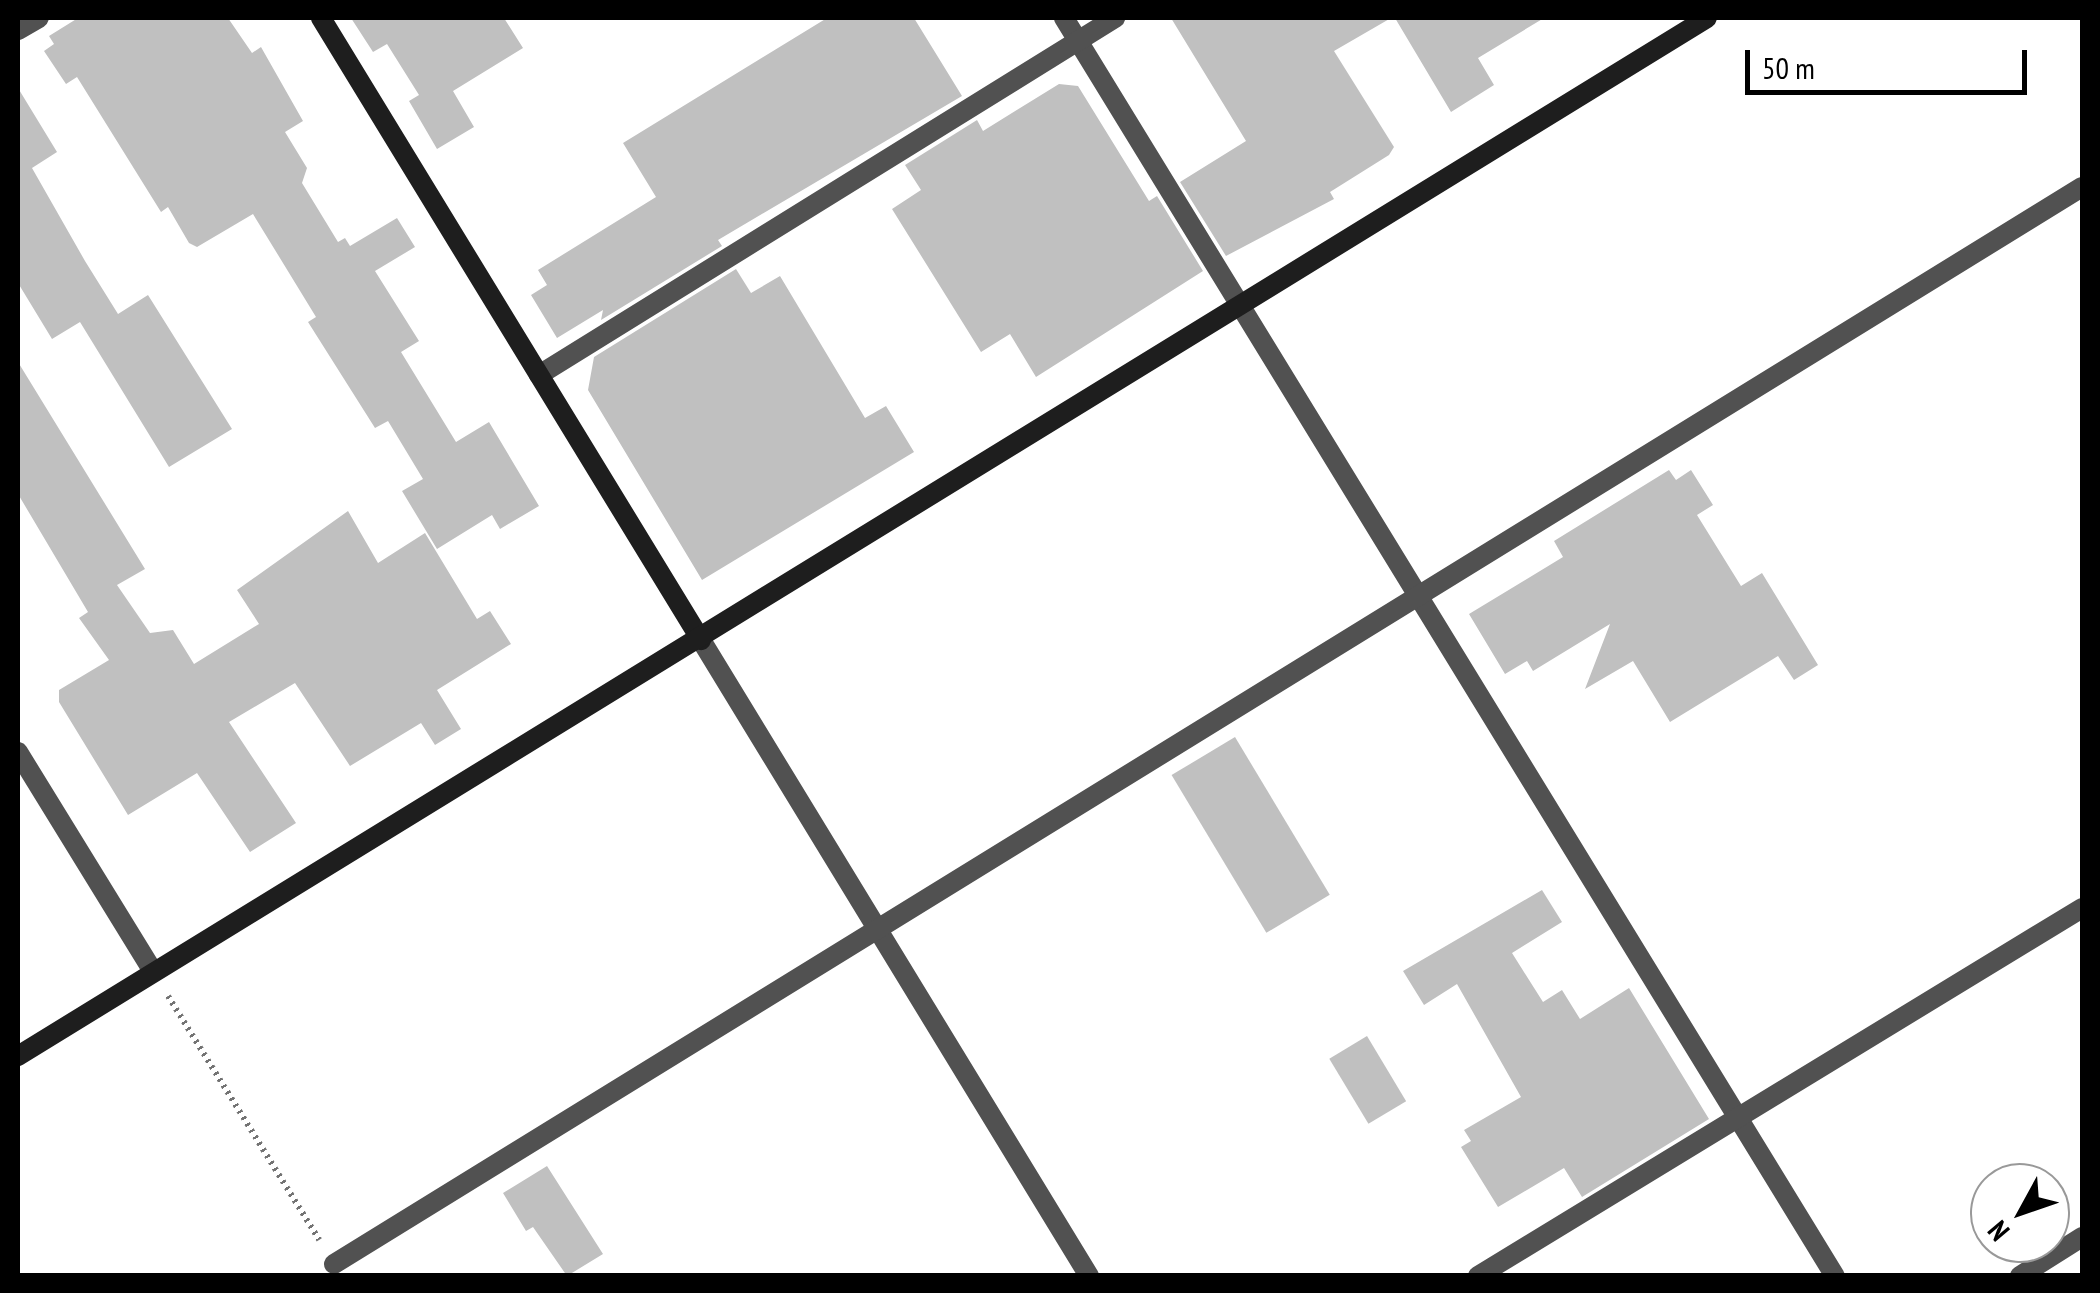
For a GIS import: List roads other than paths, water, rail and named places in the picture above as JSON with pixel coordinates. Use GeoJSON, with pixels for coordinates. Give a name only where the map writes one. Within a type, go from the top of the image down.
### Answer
{"type":"FeatureCollection","features":[{"type":"Feature","properties":{"kind":"street"},"geometry":{"type":"LineString","coordinates":[[18,30],[39,18]]}},
{"type":"Feature","properties":{"kind":"street"},"geometry":{"type":"LineString","coordinates":[[320,18],[1089,1276]]}},
{"type":"Feature","properties":{"kind":"street"},"geometry":{"type":"LineString","coordinates":[[1064,18],[1835,1276]]}},
{"type":"Feature","properties":{"kind":"street"},"geometry":{"type":"LineString","coordinates":[[539,375],[1115,18]]}},
{"type":"Feature","properties":{"kind":"street"},"geometry":{"type":"LineString","coordinates":[[18,1056],[152,970],[701,640],[1707,18]]}},
{"type":"Feature","properties":{"kind":"street"},"geometry":{"type":"LineString","coordinates":[[334,1264],[2082,187]]}},
{"type":"Feature","properties":{"kind":"street"},"geometry":{"type":"LineString","coordinates":[[18,752],[152,970]]}},
{"type":"Feature","properties":{"kind":"street"},"geometry":{"type":"LineString","coordinates":[[1478,1276],[2082,908]]}},
{"type":"Feature","properties":{"kind":"street"},"geometry":{"type":"LineString","coordinates":[[2020,1276],[2082,1238]]}}]}
